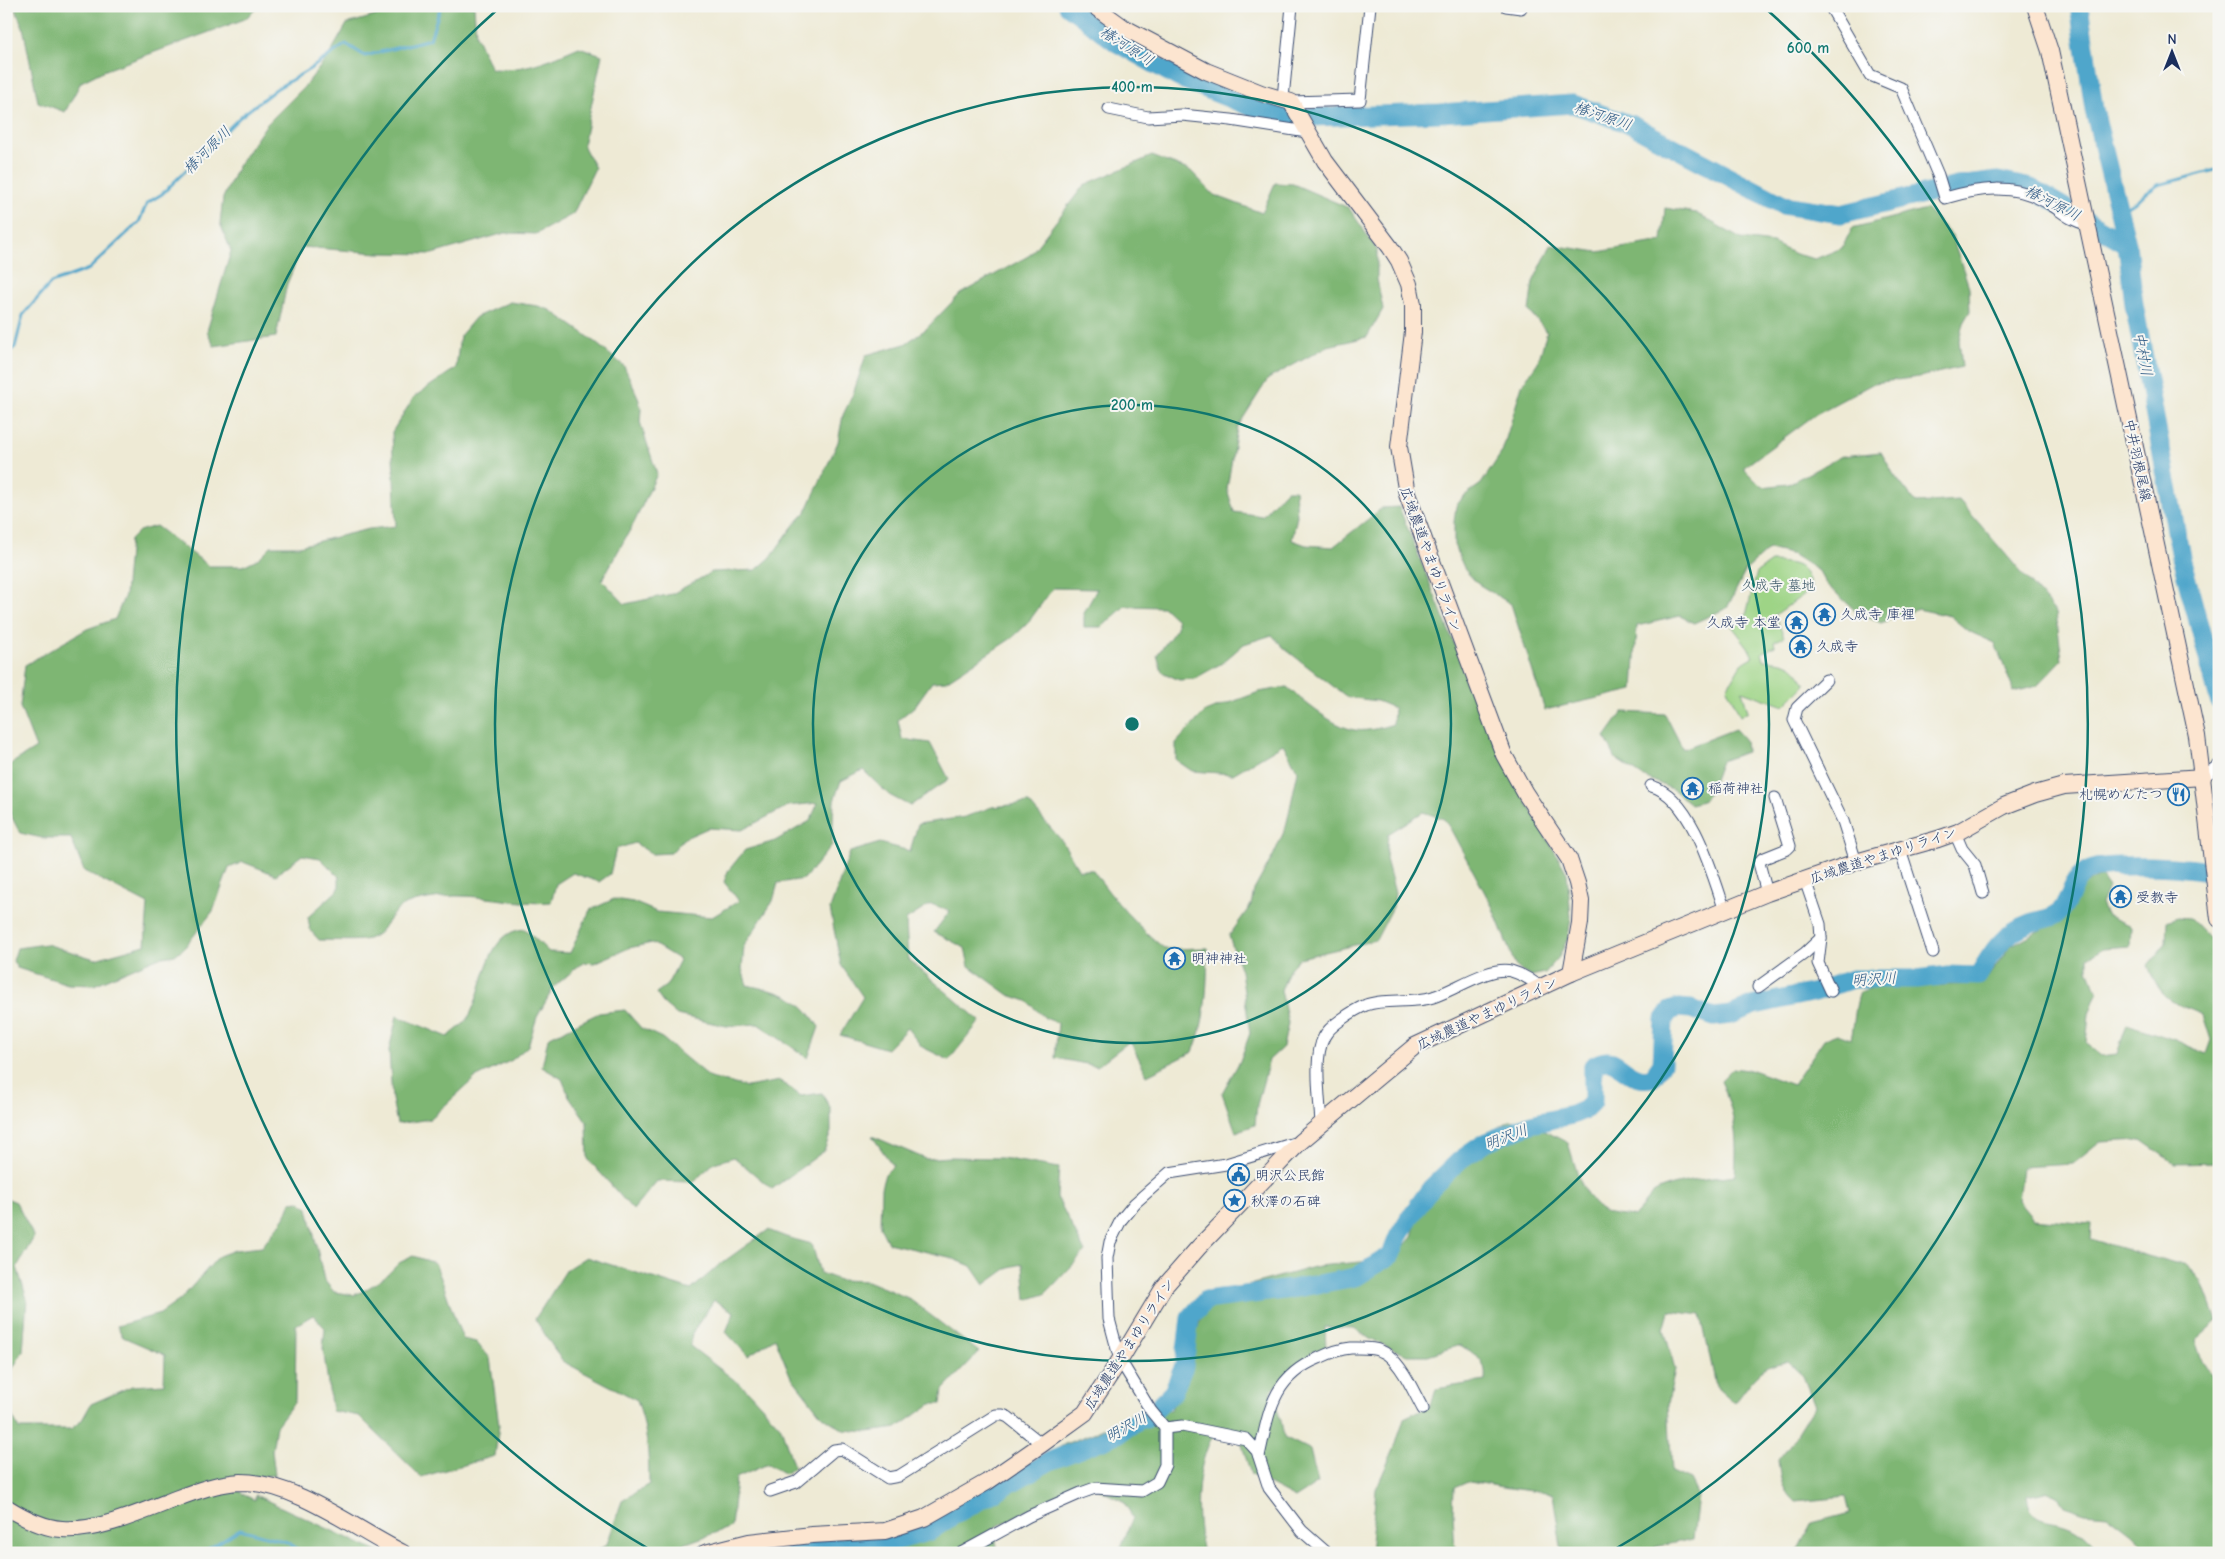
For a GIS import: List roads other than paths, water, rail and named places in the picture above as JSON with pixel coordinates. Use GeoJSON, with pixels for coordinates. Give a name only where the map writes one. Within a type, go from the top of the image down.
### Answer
{"type":"FeatureCollection","features":[{"type":"Feature","properties":{"kind":"street"},"geometry":{"type":"LineString","coordinates":[[1094,6],[1123,26],[1206,71],[1261,93],[1287,100],[1360,100],[1370,6]]}},
{"type":"Feature","properties":{"kind":"street"},"geometry":{"type":"LineString","coordinates":[[1287,100],[1292,6]]}},
{"type":"Feature","properties":{"kind":"street"},"geometry":{"type":"LineString","coordinates":[[1506,6],[1521,8]]}},
{"type":"Feature","properties":{"kind":"street"},"geometry":{"type":"LineString","coordinates":[[1830,6],[1870,75],[1901,88],[1938,175],[1945,198],[1968,191],[1988,189],[2014,190],[2046,202],[2072,220],[2086,224]]}},
{"type":"Feature","properties":{"kind":"street","name":"中井羽根尾線"},"geometry":{"type":"LineString","coordinates":[[2035,6],[2050,51],[2197,736],[2219,919]]}},
{"type":"Feature","properties":{"kind":"street","name":"広域農道やまゆりライン"},"geometry":{"type":"LineString","coordinates":[[1287,100],[1325,161],[1390,247],[1399,261],[1409,284],[1413,304],[1413,332],[1399,447],[1406,494],[1504,755],[1525,793],[1569,859],[1580,901],[1580,923],[1571,973]]}},
{"type":"Feature","properties":{"kind":"street"},"geometry":{"type":"LineString","coordinates":[[1109,109],[1148,117],[1182,115],[1305,128]]}},
{"type":"Feature","properties":{"kind":"street"},"geometry":{"type":"LineString","coordinates":[[1826,680],[1796,708],[1794,720],[1843,821],[1856,862]]}},
{"type":"Feature","properties":{"kind":"street"},"geometry":{"type":"LineString","coordinates":[[2203,777],[2219,765]]}},
{"type":"Feature","properties":{"kind":"street","name":"広域農道やまゆりライン"},"geometry":{"type":"LineString","coordinates":[[705,1553],[758,1541],[812,1535],[885,1531],[916,1521],[987,1482],[1042,1444],[1085,1413],[1164,1287],[1198,1248],[1300,1142],[1415,1046],[1571,973],[1767,893],[1856,862],[1955,833],[2004,806],[2034,794],[2064,786],[2203,777]]}},
{"type":"Feature","properties":{"kind":"street"},"geometry":{"type":"LineString","coordinates":[[1651,786],[1661,789],[1684,812],[1710,867],[1725,911]]}},
{"type":"Feature","properties":{"kind":"street"},"geometry":{"type":"LineString","coordinates":[[1767,893],[1759,863],[1790,846],[1775,798]]}},
{"type":"Feature","properties":{"kind":"street"},"geometry":{"type":"LineString","coordinates":[[1955,833],[1962,849],[1975,865],[1983,893]]}},
{"type":"Feature","properties":{"kind":"street"},"geometry":{"type":"LineString","coordinates":[[1900,850],[1933,952]]}},
{"type":"Feature","properties":{"kind":"street"},"geometry":{"type":"LineString","coordinates":[[1806,880],[1820,924],[1821,938],[1818,963],[1831,991]]}},
{"type":"Feature","properties":{"kind":"street"},"geometry":{"type":"LineString","coordinates":[[1758,986],[1805,953],[1821,938]]}},
{"type":"Feature","properties":{"kind":"street"},"geometry":{"type":"LineString","coordinates":[[1321,1124],[1319,1063],[1324,1037],[1333,1026],[1366,1005],[1432,998],[1491,972],[1511,971],[1533,981],[1540,988]]}},
{"type":"Feature","properties":{"kind":"street"},"geometry":{"type":"LineString","coordinates":[[961,1553],[1030,1516],[1081,1492],[1095,1488],[1142,1491],[1156,1482],[1165,1465],[1165,1428],[1151,1410],[1120,1360],[1109,1319],[1107,1258],[1110,1242],[1125,1214],[1168,1173],[1226,1164],[1300,1142]]}},
{"type":"Feature","properties":{"kind":"street"},"geometry":{"type":"LineString","coordinates":[[1259,1456],[1272,1402],[1284,1382],[1297,1368],[1338,1350],[1370,1348],[1386,1353],[1400,1368],[1423,1409]]}},
{"type":"Feature","properties":{"kind":"street"},"geometry":{"type":"LineString","coordinates":[[770,1491],[796,1482],[834,1450],[842,1449],[888,1478],[899,1476],[996,1415],[1008,1417],[1042,1444]]}},
{"type":"Feature","properties":{"kind":"street"},"geometry":{"type":"LineString","coordinates":[[1165,1428],[1182,1426],[1246,1439],[1259,1456],[1269,1488],[1302,1530],[1327,1553]]}},
{"type":"Feature","properties":{"kind":"street"},"geometry":{"type":"LineString","coordinates":[[6,1507],[26,1520],[61,1530],[97,1526],[203,1488],[241,1482],[285,1490],[402,1553]]}},
{"type":"Feature","properties":{"kind":"waterway","name":"椿河原川"},"geometry":{"type":"LineString","coordinates":[[6,355],[15,347],[23,315],[51,283],[89,269],[139,222],[147,203],[162,194],[240,117],[276,89],[310,69],[346,44],[365,56],[430,39],[441,6]]}},
{"type":"Feature","properties":{"kind":"waterway","name":"椿河原川"},"geometry":{"type":"LineString","coordinates":[[1068,6],[1117,43],[1179,78],[1258,110],[1311,117],[1440,113],[1573,104],[1632,125],[1783,205],[1841,214],[1957,186],[1998,181],[2031,188],[2127,244]]}},
{"type":"Feature","properties":{"kind":"waterway","name":"中村川"},"geometry":{"type":"LineString","coordinates":[[2079,6],[2094,109],[2127,244],[2134,304],[2181,557],[2219,700]]}},
{"type":"Feature","properties":{"kind":"waterway"},"geometry":{"type":"LineString","coordinates":[[2120,212],[2158,185],[2219,169]]}},
{"type":"Feature","properties":{"kind":"waterway","name":"明沢川"},"geometry":{"type":"LineString","coordinates":[[793,1553],[800,1548],[878,1546],[930,1531],[954,1515],[1050,1461],[1118,1434],[1140,1419],[1146,1419],[1173,1392],[1184,1366],[1190,1318],[1206,1300],[1291,1289],[1356,1277],[1391,1255],[1398,1237],[1431,1188],[1460,1160],[1486,1142],[1531,1124],[1572,1115],[1586,1109],[1593,1102],[1593,1066],[1601,1062],[1613,1062],[1633,1076],[1652,1078],[1662,1064],[1664,1019],[1670,1011],[1678,1008],[1691,1009],[1714,1017],[1730,1015],[1755,1005],[1815,992],[1852,979],[1917,979],[1948,975],[1978,976],[1993,951],[2013,932],[2030,923],[2049,918],[2058,913],[2078,879],[2090,870],[2134,866],[2202,870]]}},
{"type":"Feature","properties":{"kind":"waterway","name":"明沢川"},"geometry":{"type":"LineString","coordinates":[[202,1553],[240,1529],[287,1542],[302,1553]]}},
{"type":"Feature","properties":{"kind":"place","name":"久成寺 庫裡"},"geometry":{"type":"Point","coordinates":[1824,614]}},
{"type":"Feature","properties":{"kind":"place","name":"久成寺 本堂"},"geometry":{"type":"Point","coordinates":[1797,622]}},
{"type":"Feature","properties":{"kind":"place","name":"久成寺"},"geometry":{"type":"Point","coordinates":[1800,646]}},
{"type":"Feature","properties":{"kind":"place","name":"稲荷神社"},"geometry":{"type":"Point","coordinates":[1692,788]}},
{"type":"Feature","properties":{"kind":"place","name":"札幌めんたつ"},"geometry":{"type":"Point","coordinates":[2179,794]}},
{"type":"Feature","properties":{"kind":"place","name":"受教寺"},"geometry":{"type":"Point","coordinates":[2120,897]}},
{"type":"Feature","properties":{"kind":"place","name":"明神神社"},"geometry":{"type":"Point","coordinates":[1175,958]}},
{"type":"Feature","properties":{"kind":"place","name":"明沢公民館"},"geometry":{"type":"Point","coordinates":[1239,1175]}},
{"type":"Feature","properties":{"kind":"place","name":"秋澤の石碑"},"geometry":{"type":"Point","coordinates":[1235,1201]}},
{"type":"Feature","properties":{"kind":"park label","name":"久成寺 墓地"},"geometry":{"type":"Point","coordinates":[1778,585]}}]}
